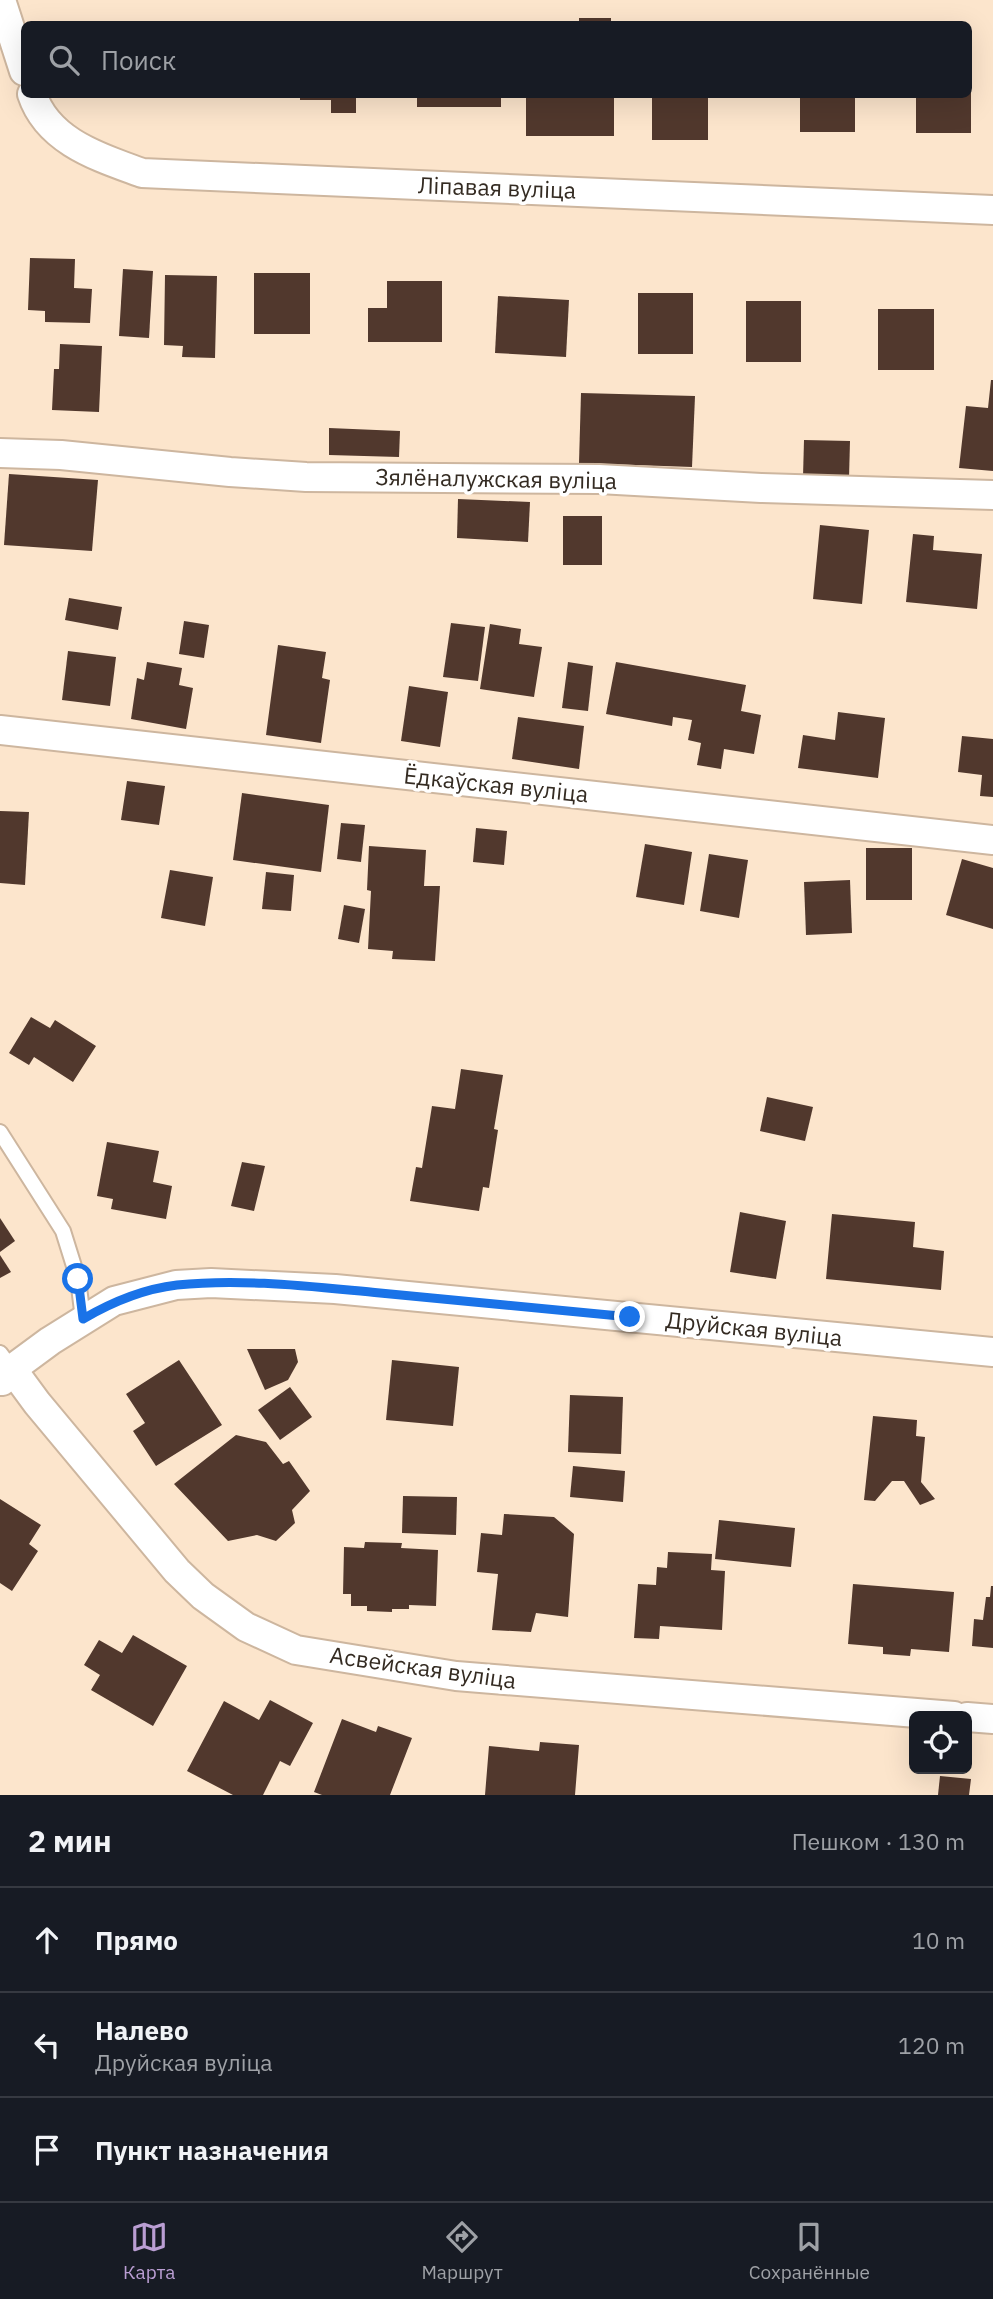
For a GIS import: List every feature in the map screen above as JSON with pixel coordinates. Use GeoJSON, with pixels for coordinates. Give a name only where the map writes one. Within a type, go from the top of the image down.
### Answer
{"type":"FeatureCollection","features":[{"type":"Feature","properties":{"kind":"street"},"geometry":{"type":"LineString","coordinates":[[1,0],[21,62]]}},
{"type":"Feature","properties":{"kind":"street","name":"Ліпавая вуліца"},"geometry":{"type":"LineString","coordinates":[[33,98],[37,108],[57,131],[83,151],[142,173],[993,210]]}},
{"type":"Feature","properties":{"kind":"street","name":"Зялёналужская вуліца"},"geometry":{"type":"LineString","coordinates":[[0,453],[61,455],[306,477],[599,479],[761,488],[993,495]]}},
{"type":"Feature","properties":{"kind":"street","name":"Ёдкаўская вуліца"},"geometry":{"type":"LineString","coordinates":[[0,730],[993,840]]}},
{"type":"Feature","properties":{"kind":"street","name":"Друйская вуліца"},"geometry":{"type":"LineString","coordinates":[[4,1368],[114,1301],[176,1285],[254,1284],[335,1289],[993,1352]]}},
{"type":"Feature","properties":{"kind":"street","name":"Асвейская вуліца"},"geometry":{"type":"LineString","coordinates":[[4,1368],[177,1571],[203,1596],[246,1627],[296,1650],[456,1676],[909,1712]]}},
{"type":"Feature","properties":{"kind":"street"},"geometry":{"type":"LineString","coordinates":[[972,1717],[993,1719]]}},
{"type":"Feature","properties":{"kind":"lane"},"geometry":{"type":"LineString","coordinates":[[0,1132],[63,1231],[78,1279],[83,1319]]}},
{"type":"Feature","properties":{"kind":"building"},"geometry":{"type":"Polygon","coordinates":[[[579,18],[611,18],[611,21],[579,21],[579,18]]]}},
{"type":"Feature","properties":{"kind":"building"},"geometry":{"type":"Polygon","coordinates":[[[356,98],[356,113],[331,113],[331,100],[300,100],[356,98]]]}},
{"type":"Feature","properties":{"kind":"building"},"geometry":{"type":"Polygon","coordinates":[[[417,98],[501,98],[501,107],[417,107],[417,98]]]}},
{"type":"Feature","properties":{"kind":"building"},"geometry":{"type":"Polygon","coordinates":[[[526,98],[614,98],[614,136],[526,136],[526,98]]]}},
{"type":"Feature","properties":{"kind":"building"},"geometry":{"type":"Polygon","coordinates":[[[652,98],[708,98],[708,140],[652,140],[652,98]]]}},
{"type":"Feature","properties":{"kind":"building"},"geometry":{"type":"Polygon","coordinates":[[[800,98],[855,98],[855,132],[800,132],[800,98]]]}},
{"type":"Feature","properties":{"kind":"building"},"geometry":{"type":"Polygon","coordinates":[[[916,98],[971,98],[971,133],[916,133],[916,98]]]}},
{"type":"Feature","properties":{"kind":"building"},"geometry":{"type":"Polygon","coordinates":[[[30,258],[75,259],[74,288],[92,289],[90,323],[45,322],[45,311],[28,310],[30,258]]]}},
{"type":"Feature","properties":{"kind":"building"},"geometry":{"type":"Polygon","coordinates":[[[123,269],[153,271],[149,338],[119,336],[123,269]]]}},
{"type":"Feature","properties":{"kind":"building"},"geometry":{"type":"Polygon","coordinates":[[[254,273],[310,273],[310,334],[254,334],[254,273]]]}},
{"type":"Feature","properties":{"kind":"building"},"geometry":{"type":"Polygon","coordinates":[[[165,275],[217,276],[215,358],[182,357],[183,346],[164,345],[165,275]]]}},
{"type":"Feature","properties":{"kind":"building"},"geometry":{"type":"Polygon","coordinates":[[[387,281],[442,281],[442,342],[368,342],[368,308],[387,308],[387,281]]]}},
{"type":"Feature","properties":{"kind":"building"},"geometry":{"type":"Polygon","coordinates":[[[638,293],[693,293],[693,354],[638,354],[638,293]]]}},
{"type":"Feature","properties":{"kind":"building"},"geometry":{"type":"Polygon","coordinates":[[[498,296],[569,300],[566,357],[495,353],[498,296]]]}},
{"type":"Feature","properties":{"kind":"building"},"geometry":{"type":"Polygon","coordinates":[[[746,301],[801,301],[801,362],[746,362],[746,301]]]}},
{"type":"Feature","properties":{"kind":"building"},"geometry":{"type":"Polygon","coordinates":[[[878,309],[934,309],[934,370],[878,370],[878,309]]]}},
{"type":"Feature","properties":{"kind":"building"},"geometry":{"type":"Polygon","coordinates":[[[60,344],[102,346],[99,412],[52,410],[54,369],[59,369],[60,344]]]}},
{"type":"Feature","properties":{"kind":"building"},"geometry":{"type":"Polygon","coordinates":[[[991,380],[993,471],[959,468],[966,406],[988,408],[991,380]]]}},
{"type":"Feature","properties":{"kind":"building"},"geometry":{"type":"Polygon","coordinates":[[[581,393],[695,396],[692,467],[579,463],[581,393]]]}},
{"type":"Feature","properties":{"kind":"building"},"geometry":{"type":"Polygon","coordinates":[[[329,428],[400,431],[399,457],[329,455],[329,428]]]}},
{"type":"Feature","properties":{"kind":"building"},"geometry":{"type":"Polygon","coordinates":[[[804,440],[850,441],[849,478],[803,477],[804,440]]]}},
{"type":"Feature","properties":{"kind":"building"},"geometry":{"type":"Polygon","coordinates":[[[9,474],[98,480],[92,551],[4,545],[9,474]]]}},
{"type":"Feature","properties":{"kind":"building"},"geometry":{"type":"Polygon","coordinates":[[[458,499],[530,502],[528,542],[457,538],[458,499]]]}},
{"type":"Feature","properties":{"kind":"building"},"geometry":{"type":"Polygon","coordinates":[[[563,516],[602,516],[602,565],[563,565],[563,516]]]}},
{"type":"Feature","properties":{"kind":"building"},"geometry":{"type":"Polygon","coordinates":[[[820,525],[869,530],[862,604],[813,599],[820,525]]]}},
{"type":"Feature","properties":{"kind":"building"},"geometry":{"type":"Polygon","coordinates":[[[913,534],[934,536],[933,550],[982,554],[977,609],[906,602],[913,534]]]}},
{"type":"Feature","properties":{"kind":"building"},"geometry":{"type":"Polygon","coordinates":[[[69,598],[122,607],[118,630],[65,620],[69,598]]]}},
{"type":"Feature","properties":{"kind":"building"},"geometry":{"type":"Polygon","coordinates":[[[184,621],[209,625],[204,658],[179,654],[184,621]]]}},
{"type":"Feature","properties":{"kind":"building"},"geometry":{"type":"Polygon","coordinates":[[[451,623],[485,627],[478,681],[443,677],[451,623]]]}},
{"type":"Feature","properties":{"kind":"building"},"geometry":{"type":"Polygon","coordinates":[[[490,624],[521,629],[519,644],[542,647],[534,697],[480,689],[490,624]]]}},
{"type":"Feature","properties":{"kind":"building"},"geometry":{"type":"Polygon","coordinates":[[[278,645],[326,652],[322,678],[330,680],[321,743],[266,735],[278,645]]]}},
{"type":"Feature","properties":{"kind":"building"},"geometry":{"type":"Polygon","coordinates":[[[68,651],[116,657],[110,706],[62,700],[68,651]]]}},
{"type":"Feature","properties":{"kind":"building"},"geometry":{"type":"Polygon","coordinates":[[[147,662],[182,668],[179,685],[193,688],[186,729],[131,719],[137,678],[144,680],[147,662]]]}},
{"type":"Feature","properties":{"kind":"building"},"geometry":{"type":"Polygon","coordinates":[[[568,662],[593,666],[588,711],[562,708],[568,662]]]}},
{"type":"Feature","properties":{"kind":"building"},"geometry":{"type":"Polygon","coordinates":[[[616,662],[746,685],[741,711],[761,715],[754,754],[724,749],[721,769],[697,765],[701,743],[688,740],[692,720],[673,717],[672,726],[606,714],[616,662]]]}},
{"type":"Feature","properties":{"kind":"building"},"geometry":{"type":"Polygon","coordinates":[[[409,686],[448,692],[440,747],[401,741],[409,686]]]}},
{"type":"Feature","properties":{"kind":"building"},"geometry":{"type":"Polygon","coordinates":[[[838,712],[885,718],[878,778],[798,768],[803,735],[835,740],[838,712]]]}},
{"type":"Feature","properties":{"kind":"building"},"geometry":{"type":"Polygon","coordinates":[[[518,717],[584,726],[579,769],[512,759],[518,717]]]}},
{"type":"Feature","properties":{"kind":"building"},"geometry":{"type":"Polygon","coordinates":[[[962,736],[993,739],[993,797],[980,796],[982,775],[958,772],[962,736]]]}},
{"type":"Feature","properties":{"kind":"building"},"geometry":{"type":"Polygon","coordinates":[[[127,781],[165,786],[159,825],[121,820],[127,781]]]}},
{"type":"Feature","properties":{"kind":"building"},"geometry":{"type":"Polygon","coordinates":[[[242,793],[329,805],[321,872],[233,860],[242,793]]]}},
{"type":"Feature","properties":{"kind":"building"},"geometry":{"type":"Polygon","coordinates":[[[0,811],[29,812],[25,885],[0,883],[0,811]]]}},
{"type":"Feature","properties":{"kind":"building"},"geometry":{"type":"Polygon","coordinates":[[[341,823],[365,825],[361,862],[337,859],[341,823]]]}},
{"type":"Feature","properties":{"kind":"building"},"geometry":{"type":"Polygon","coordinates":[[[476,828],[507,831],[504,865],[473,862],[476,828]]]}},
{"type":"Feature","properties":{"kind":"building"},"geometry":{"type":"Polygon","coordinates":[[[645,844],[692,852],[684,905],[636,897],[645,844]]]}},
{"type":"Feature","properties":{"kind":"building"},"geometry":{"type":"Polygon","coordinates":[[[369,846],[426,850],[424,886],[440,886],[435,961],[392,959],[393,951],[368,949],[371,891],[367,890],[369,846]]]}},
{"type":"Feature","properties":{"kind":"building"},"geometry":{"type":"Polygon","coordinates":[[[866,848],[912,848],[912,900],[866,900],[866,848]]]}},
{"type":"Feature","properties":{"kind":"building"},"geometry":{"type":"Polygon","coordinates":[[[709,854],[748,860],[739,918],[700,911],[709,854]]]}},
{"type":"Feature","properties":{"kind":"building"},"geometry":{"type":"Polygon","coordinates":[[[962,859],[993,868],[993,929],[946,915],[962,859]]]}},
{"type":"Feature","properties":{"kind":"building"},"geometry":{"type":"Polygon","coordinates":[[[170,870],[213,877],[205,926],[161,918],[170,870]]]}},
{"type":"Feature","properties":{"kind":"building"},"geometry":{"type":"Polygon","coordinates":[[[266,872],[294,875],[291,911],[262,909],[266,872]]]}},
{"type":"Feature","properties":{"kind":"building"},"geometry":{"type":"Polygon","coordinates":[[[850,880],[852,933],[806,935],[804,882],[850,880]]]}},
{"type":"Feature","properties":{"kind":"building"},"geometry":{"type":"Polygon","coordinates":[[[344,905],[365,909],[359,943],[338,939],[344,905]]]}},
{"type":"Feature","properties":{"kind":"building"},"geometry":{"type":"Polygon","coordinates":[[[31,1017],[50,1028],[55,1020],[96,1046],[73,1082],[34,1057],[29,1065],[9,1053],[31,1017]]]}},
{"type":"Feature","properties":{"kind":"building"},"geometry":{"type":"Polygon","coordinates":[[[461,1069],[503,1075],[494,1129],[498,1130],[489,1188],[483,1187],[479,1211],[410,1201],[416,1167],[422,1168],[432,1106],[455,1109],[461,1069]]]}},
{"type":"Feature","properties":{"kind":"building"},"geometry":{"type":"Polygon","coordinates":[[[767,1097],[813,1107],[805,1141],[760,1131],[767,1097]]]}},
{"type":"Feature","properties":{"kind":"building"},"geometry":{"type":"Polygon","coordinates":[[[107,1142],[159,1151],[153,1182],[172,1186],[166,1219],[111,1209],[113,1199],[97,1196],[107,1142]]]}},
{"type":"Feature","properties":{"kind":"building"},"geometry":{"type":"Polygon","coordinates":[[[242,1162],[265,1166],[254,1211],[231,1206],[242,1162]]]}},
{"type":"Feature","properties":{"kind":"building"},"geometry":{"type":"Polygon","coordinates":[[[740,1212],[786,1221],[776,1279],[730,1272],[740,1212]]]}},
{"type":"Feature","properties":{"kind":"building"},"geometry":{"type":"Polygon","coordinates":[[[832,1214],[915,1222],[913,1247],[944,1251],[941,1290],[826,1279],[832,1214]]]}},
{"type":"Feature","properties":{"kind":"building"},"geometry":{"type":"Polygon","coordinates":[[[0,1218],[15,1241],[0,1252],[0,1218]]]}},
{"type":"Feature","properties":{"kind":"building"},"geometry":{"type":"Polygon","coordinates":[[[0,1255],[11,1272],[0,1278],[0,1255]]]}},
{"type":"Feature","properties":{"kind":"building"},"geometry":{"type":"Polygon","coordinates":[[[247,1349],[295,1349],[298,1362],[288,1380],[265,1390],[247,1349]]]}},
{"type":"Feature","properties":{"kind":"building"},"geometry":{"type":"Polygon","coordinates":[[[179,1360],[222,1425],[156,1466],[133,1431],[145,1423],[126,1394],[179,1360]]]}},
{"type":"Feature","properties":{"kind":"building"},"geometry":{"type":"Polygon","coordinates":[[[392,1360],[459,1367],[453,1426],[386,1420],[392,1360]]]}},
{"type":"Feature","properties":{"kind":"building"},"geometry":{"type":"Polygon","coordinates":[[[290,1387],[312,1417],[280,1440],[258,1410],[290,1387]]]}},
{"type":"Feature","properties":{"kind":"building"},"geometry":{"type":"Polygon","coordinates":[[[570,1395],[623,1397],[621,1454],[568,1452],[570,1395]]]}},
{"type":"Feature","properties":{"kind":"building"},"geometry":{"type":"Polygon","coordinates":[[[873,1416],[917,1420],[916,1436],[925,1437],[921,1482],[935,1499],[920,1505],[904,1481],[892,1481],[875,1501],[864,1500],[873,1416]]]}},
{"type":"Feature","properties":{"kind":"building"},"geometry":{"type":"Polygon","coordinates":[[[236,1435],[266,1442],[283,1464],[289,1461],[310,1491],[292,1510],[295,1523],[276,1541],[257,1535],[228,1541],[174,1484],[236,1435]]]}},
{"type":"Feature","properties":{"kind":"building"},"geometry":{"type":"Polygon","coordinates":[[[573,1466],[625,1471],[623,1502],[570,1497],[573,1466]]]}},
{"type":"Feature","properties":{"kind":"building"},"geometry":{"type":"Polygon","coordinates":[[[403,1496],[457,1497],[456,1535],[402,1533],[403,1496]]]}},
{"type":"Feature","properties":{"kind":"building"},"geometry":{"type":"Polygon","coordinates":[[[0,1499],[41,1525],[29,1544],[38,1551],[12,1591],[0,1583],[0,1499]]]}},
{"type":"Feature","properties":{"kind":"building"},"geometry":{"type":"Polygon","coordinates":[[[504,1514],[554,1517],[574,1534],[568,1617],[536,1613],[531,1632],[492,1630],[498,1574],[477,1572],[481,1533],[502,1535],[504,1514]]]}},
{"type":"Feature","properties":{"kind":"building"},"geometry":{"type":"Polygon","coordinates":[[[719,1520],[795,1528],[791,1567],[715,1559],[719,1520]]]}},
{"type":"Feature","properties":{"kind":"building"},"geometry":{"type":"Polygon","coordinates":[[[365,1542],[402,1543],[401,1548],[438,1550],[436,1606],[409,1605],[409,1609],[392,1609],[392,1612],[367,1611],[367,1606],[351,1606],[351,1594],[343,1594],[344,1547],[364,1548],[365,1542]]]}},
{"type":"Feature","properties":{"kind":"building"},"geometry":{"type":"Polygon","coordinates":[[[668,1552],[712,1554],[711,1570],[725,1571],[722,1630],[660,1626],[659,1639],[634,1638],[638,1584],[656,1585],[657,1567],[667,1568],[668,1552]]]}},
{"type":"Feature","properties":{"kind":"building"},"geometry":{"type":"Polygon","coordinates":[[[853,1584],[954,1592],[949,1652],[911,1649],[910,1656],[883,1654],[883,1647],[848,1644],[853,1584]]]}},
{"type":"Feature","properties":{"kind":"building"},"geometry":{"type":"Polygon","coordinates":[[[991,1586],[993,1648],[972,1646],[974,1619],[983,1620],[986,1597],[990,1597],[991,1586]]]}},
{"type":"Feature","properties":{"kind":"building"},"geometry":{"type":"Polygon","coordinates":[[[133,1635],[187,1666],[153,1726],[91,1690],[100,1675],[84,1665],[99,1640],[122,1653],[133,1635]]]}},
{"type":"Feature","properties":{"kind":"building"},"geometry":{"type":"Polygon","coordinates":[[[270,1700],[313,1723],[290,1766],[280,1761],[263,1795],[233,1795],[187,1771],[224,1701],[259,1720],[270,1700]]]}},
{"type":"Feature","properties":{"kind":"building"},"geometry":{"type":"Polygon","coordinates":[[[342,1719],[376,1732],[378,1726],[412,1738],[390,1795],[322,1795],[314,1792],[342,1719]]]}},
{"type":"Feature","properties":{"kind":"building"},"geometry":{"type":"Polygon","coordinates":[[[540,1742],[579,1745],[575,1795],[485,1795],[489,1746],[539,1751],[540,1742]]]}},
{"type":"Feature","properties":{"kind":"building"},"geometry":{"type":"Polygon","coordinates":[[[940,1776],[971,1779],[969,1795],[938,1795],[940,1776]]]}},
{"type":"Feature","properties":{"kind":"route"},"geometry":{"type":"LineString","coordinates":[[78,1279],[83,1319],[114,1301],[148,1291],[176,1285],[211,1283],[335,1289],[630,1317]]}}]}
